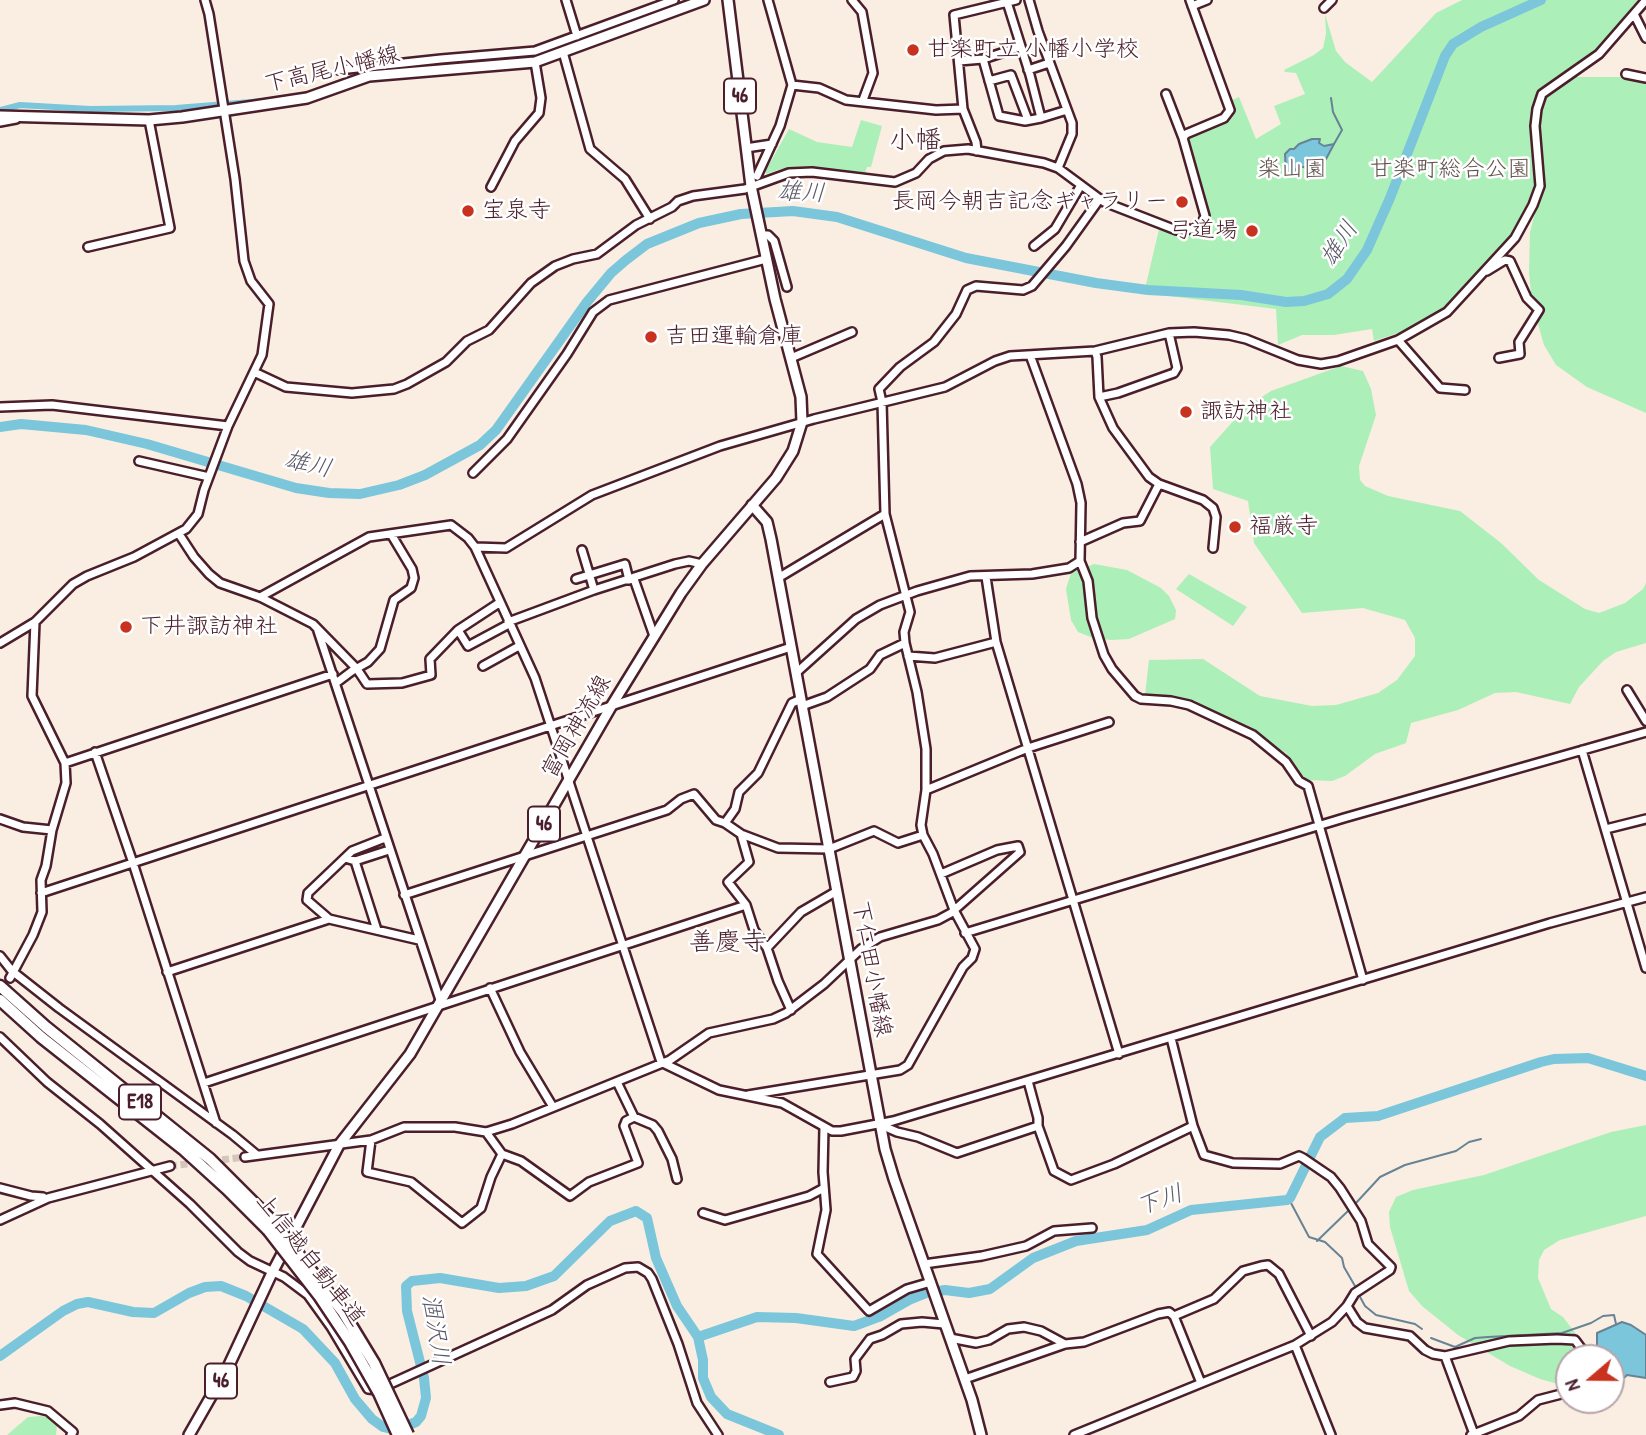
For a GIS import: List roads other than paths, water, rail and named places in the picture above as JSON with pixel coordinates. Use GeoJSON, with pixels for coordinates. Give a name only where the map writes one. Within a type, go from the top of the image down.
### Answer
{"type":"FeatureCollection","features":[{"type":"Feature","properties":{"kind":"highway","name":"上信越自動車道"},"geometry":{"type":"LineString","coordinates":[[0,986],[46,1027],[210,1159],[343,1312],[383,1380],[408,1435]]}},
{"type":"Feature","properties":{"kind":"highway","name":"上信越自動車道"},"geometry":{"type":"LineString","coordinates":[[0,1000],[58,1051],[183,1149],[271,1227],[350,1342],[379,1393],[398,1435]]}},
{"type":"Feature","properties":{"kind":"main road","name":"下高尾小幡線"},"geometry":{"type":"LineString","coordinates":[[0,116],[149,120],[307,98],[369,76],[441,64],[535,62],[704,0]]}},
{"type":"Feature","properties":{"kind":"main road","name":"富岡神流線"},"geometry":{"type":"LineString","coordinates":[[189,1435],[229,1365],[272,1273],[339,1145],[410,1054],[654,636],[702,564],[789,459],[802,422],[801,397],[766,259],[752,190],[728,0]]}},
{"type":"Feature","properties":{"kind":"main road","name":"下仁田小幡線"},"geometry":{"type":"LineString","coordinates":[[752,505],[764,517],[769,527],[870,1074],[891,1172],[965,1379],[981,1435]]}},
{"type":"Feature","properties":{"kind":"street"},"geometry":{"type":"LineString","coordinates":[[0,643],[35,622],[73,584],[134,557],[186,529],[198,514],[228,426],[262,355],[269,304],[251,281],[244,261],[235,179],[224,120],[225,111],[205,0]]}},
{"type":"Feature","properties":{"kind":"street"},"geometry":{"type":"LineString","coordinates":[[566,0],[577,36]]}},
{"type":"Feature","properties":{"kind":"street"},"geometry":{"type":"LineString","coordinates":[[339,70],[441,64],[535,51],[674,0]]}},
{"type":"Feature","properties":{"kind":"street"},"geometry":{"type":"LineString","coordinates":[[757,176],[780,126],[792,85],[768,0]]}},
{"type":"Feature","properties":{"kind":"street"},"geometry":{"type":"LineString","coordinates":[[852,0],[862,12],[873,73],[863,100]]}},
{"type":"Feature","properties":{"kind":"street"},"geometry":{"type":"LineString","coordinates":[[976,151],[976,142],[963,109],[954,15],[1016,0]]}},
{"type":"Feature","properties":{"kind":"street"},"geometry":{"type":"LineString","coordinates":[[1029,0],[1071,120],[1072,131],[1058,168]]}},
{"type":"Feature","properties":{"kind":"street"},"geometry":{"type":"LineString","coordinates":[[1183,138],[1186,134],[1224,118],[1230,110],[1191,3],[1208,0]]}},
{"type":"Feature","properties":{"kind":"street"},"geometry":{"type":"LineString","coordinates":[[1324,8],[1332,0]]}},
{"type":"Feature","properties":{"kind":"street"},"geometry":{"type":"LineString","coordinates":[[475,547],[506,548],[592,495],[720,446],[958,382],[995,361],[1010,356],[1095,351],[1169,333],[1194,331],[1229,335],[1298,360],[1321,364],[1338,361],[1398,340],[1447,312],[1515,238],[1537,195],[1541,175],[1535,118],[1542,94],[1599,54],[1646,0]]}},
{"type":"Feature","properties":{"kind":"street"},"geometry":{"type":"LineString","coordinates":[[1007,2],[1041,118]]}},
{"type":"Feature","properties":{"kind":"street"},"geometry":{"type":"LineString","coordinates":[[1634,14],[1646,38]]}},
{"type":"Feature","properties":{"kind":"street"},"geometry":{"type":"LineString","coordinates":[[959,61],[984,59],[1020,47]]}},
{"type":"Feature","properties":{"kind":"street"},"geometry":{"type":"LineString","coordinates":[[563,52],[590,149],[625,178],[650,219]]}},
{"type":"Feature","properties":{"kind":"street"},"geometry":{"type":"LineString","coordinates":[[984,59],[999,116],[1028,120],[1067,110]]}},
{"type":"Feature","properties":{"kind":"street"},"geometry":{"type":"LineString","coordinates":[[491,187],[516,141],[539,113],[541,98],[535,62]]}},
{"type":"Feature","properties":{"kind":"street"},"geometry":{"type":"LineString","coordinates":[[1028,70],[1049,63]]}},
{"type":"Feature","properties":{"kind":"street"},"geometry":{"type":"LineString","coordinates":[[1626,74],[1646,78]]}},
{"type":"Feature","properties":{"kind":"street"},"geometry":{"type":"LineString","coordinates":[[989,81],[1011,75],[1028,120]]}},
{"type":"Feature","properties":{"kind":"street"},"geometry":{"type":"LineString","coordinates":[[792,85],[819,88],[846,100],[936,110],[963,109]]}},
{"type":"Feature","properties":{"kind":"street"},"geometry":{"type":"LineString","coordinates":[[254,372],[286,387],[342,393],[394,389],[446,362],[467,341],[489,330],[531,283],[555,266],[597,254],[626,231],[678,201],[693,196],[752,190],[780,175],[802,171],[895,182],[911,176],[929,159],[944,150],[976,151],[1035,160],[1058,168],[1099,200],[1176,230],[1189,230],[1199,226],[1205,216],[1183,138],[1166,94]]}},
{"type":"Feature","properties":{"kind":"street"},"geometry":{"type":"LineString","coordinates":[[0,122],[23,118]]}},
{"type":"Feature","properties":{"kind":"street"},"geometry":{"type":"LineString","coordinates":[[88,247],[170,228],[149,120]]}},
{"type":"Feature","properties":{"kind":"street"},"geometry":{"type":"LineString","coordinates":[[746,148],[772,144]]}},
{"type":"Feature","properties":{"kind":"street"},"geometry":{"type":"LineString","coordinates":[[1034,246],[1055,229],[1081,185]]}},
{"type":"Feature","properties":{"kind":"street"},"geometry":{"type":"LineString","coordinates":[[744,1096],[900,1070],[908,1065],[963,967],[972,958],[975,949],[954,910],[921,825],[926,790],[926,749],[905,643],[904,632],[910,612],[885,514],[882,402],[878,389],[900,367],[934,342],[956,314],[967,290],[976,286],[1023,290],[1031,286],[1066,246],[1099,200]]}},
{"type":"Feature","properties":{"kind":"street"},"geometry":{"type":"LineString","coordinates":[[761,235],[768,235],[774,241],[787,287]]}},
{"type":"Feature","properties":{"kind":"street"},"geometry":{"type":"LineString","coordinates":[[473,473],[508,439],[593,312],[609,300],[766,259]]}},
{"type":"Feature","properties":{"kind":"street"},"geometry":{"type":"LineString","coordinates":[[1481,275],[1505,260],[1510,261],[1527,298],[1539,310],[1519,342],[1520,354],[1499,358]]}},
{"type":"Feature","properties":{"kind":"street"},"geometry":{"type":"LineString","coordinates":[[791,358],[852,332]]}},
{"type":"Feature","properties":{"kind":"street"},"geometry":{"type":"LineString","coordinates":[[1099,397],[1174,373],[1177,368],[1169,333]]}},
{"type":"Feature","properties":{"kind":"street"},"geometry":{"type":"LineString","coordinates":[[1398,340],[1440,388],[1465,390]]}},
{"type":"Feature","properties":{"kind":"street"},"geometry":{"type":"LineString","coordinates":[[1095,351],[1099,397],[1113,428],[1149,477],[1159,484],[1203,500],[1213,508],[1216,517],[1213,548]]}},
{"type":"Feature","properties":{"kind":"street"},"geometry":{"type":"LineString","coordinates":[[1030,355],[1077,484],[1081,503],[1080,561],[1088,581],[1092,618],[1104,655],[1135,696],[1149,701],[1171,701],[1189,705],[1253,735],[1286,762],[1299,781],[1308,786],[1363,979]]}},
{"type":"Feature","properties":{"kind":"street"},"geometry":{"type":"LineString","coordinates":[[0,407],[52,405],[228,426]]}},
{"type":"Feature","properties":{"kind":"street"},"geometry":{"type":"LineString","coordinates":[[139,461],[210,476]]}},
{"type":"Feature","properties":{"kind":"street"},"geometry":{"type":"LineString","coordinates":[[1080,542],[1123,523],[1140,521],[1159,484]]}},
{"type":"Feature","properties":{"kind":"street"},"geometry":{"type":"LineString","coordinates":[[778,578],[885,514]]}},
{"type":"Feature","properties":{"kind":"street"},"geometry":{"type":"LineString","coordinates":[[260,597],[369,537],[451,524],[468,538],[475,547],[535,678],[662,1062],[719,1090],[782,1103],[824,1127],[841,1131],[880,1124],[1028,1081],[1363,979],[1646,897]]}},
{"type":"Feature","properties":{"kind":"street"},"geometry":{"type":"LineString","coordinates":[[179,534],[194,557],[220,583],[260,597],[313,624],[318,631],[438,1004]]}},
{"type":"Feature","properties":{"kind":"street"},"geometry":{"type":"LineString","coordinates":[[336,683],[368,662],[380,649],[394,600],[411,588],[414,579],[412,569],[391,534]]}},
{"type":"Feature","properties":{"kind":"street"},"geometry":{"type":"LineString","coordinates":[[582,550],[594,590]]}},
{"type":"Feature","properties":{"kind":"street"},"geometry":{"type":"LineString","coordinates":[[457,630],[468,646],[509,623],[594,590],[689,561],[702,564]]}},
{"type":"Feature","properties":{"kind":"street"},"geometry":{"type":"LineString","coordinates":[[796,673],[856,619],[905,596],[970,576],[986,577],[1069,568],[1080,561]]}},
{"type":"Feature","properties":{"kind":"street"},"geometry":{"type":"LineString","coordinates":[[576,579],[625,564],[654,636]]}},
{"type":"Feature","properties":{"kind":"street"},"geometry":{"type":"LineString","coordinates":[[986,577],[996,642],[1119,1054]]}},
{"type":"Feature","properties":{"kind":"street"},"geometry":{"type":"LineString","coordinates":[[318,631],[357,669],[367,684],[402,683],[431,675],[430,659],[457,630],[499,603]]}},
{"type":"Feature","properties":{"kind":"street"},"geometry":{"type":"LineString","coordinates":[[11,974],[42,912],[41,892],[52,830],[66,783],[65,763],[32,696],[35,622]]}},
{"type":"Feature","properties":{"kind":"street"},"geometry":{"type":"LineString","coordinates":[[908,656],[935,658],[996,642]]}},
{"type":"Feature","properties":{"kind":"street"},"geometry":{"type":"LineString","coordinates":[[726,823],[735,809],[739,792],[758,773],[765,761],[792,703],[827,697],[870,668],[880,655],[905,643]]}},
{"type":"Feature","properties":{"kind":"street"},"geometry":{"type":"LineString","coordinates":[[483,666],[519,646]]}},
{"type":"Feature","properties":{"kind":"street"},"geometry":{"type":"LineString","coordinates":[[41,892],[791,647]]}},
{"type":"Feature","properties":{"kind":"street"},"geometry":{"type":"LineString","coordinates":[[65,763],[333,674]]}},
{"type":"Feature","properties":{"kind":"street"},"geometry":{"type":"LineString","coordinates":[[1627,690],[1646,721]]}},
{"type":"Feature","properties":{"kind":"street"},"geometry":{"type":"LineString","coordinates":[[926,790],[1028,748],[1109,722]]}},
{"type":"Feature","properties":{"kind":"street"},"geometry":{"type":"LineString","coordinates":[[965,933],[1646,733]]}},
{"type":"Feature","properties":{"kind":"street"},"geometry":{"type":"LineString","coordinates":[[1582,750],[1646,968]]}},
{"type":"Feature","properties":{"kind":"street"},"geometry":{"type":"LineString","coordinates":[[95,752],[216,1123]]}},
{"type":"Feature","properties":{"kind":"street"},"geometry":{"type":"LineString","coordinates":[[404,895],[667,810],[681,799],[694,794],[716,820],[726,823],[741,834],[778,848],[829,849],[874,831],[898,843],[923,835]]}},
{"type":"Feature","properties":{"kind":"street"},"geometry":{"type":"LineString","coordinates":[[0,819],[23,827],[52,830]]}},
{"type":"Feature","properties":{"kind":"street"},"geometry":{"type":"LineString","coordinates":[[1606,829],[1646,819]]}},
{"type":"Feature","properties":{"kind":"street"},"geometry":{"type":"LineString","coordinates":[[741,834],[749,862],[728,882],[746,905],[754,930],[767,947],[791,1010]]}},
{"type":"Feature","properties":{"kind":"street"},"geometry":{"type":"LineString","coordinates":[[385,838],[352,851],[308,892],[307,900],[329,919],[419,940]]}},
{"type":"Feature","properties":{"kind":"street"},"geometry":{"type":"LineString","coordinates":[[245,1157],[370,1140],[404,1127],[455,1128],[486,1132],[617,1082],[670,1060],[709,1033],[719,1029],[759,1024],[791,1010],[861,949],[880,937],[938,920],[954,910],[1020,852],[1018,846],[997,850],[941,874]]}},
{"type":"Feature","properties":{"kind":"street"},"geometry":{"type":"LineString","coordinates":[[345,858],[355,860],[389,849]]}},
{"type":"Feature","properties":{"kind":"street"},"geometry":{"type":"LineString","coordinates":[[355,860],[377,930]]}},
{"type":"Feature","properties":{"kind":"street"},"geometry":{"type":"LineString","coordinates":[[767,947],[801,912],[837,891]]}},
{"type":"Feature","properties":{"kind":"street"},"geometry":{"type":"LineString","coordinates":[[204,1083],[746,905]]}},
{"type":"Feature","properties":{"kind":"street"},"geometry":{"type":"LineString","coordinates":[[167,972],[329,919]]}},
{"type":"Feature","properties":{"kind":"street"},"geometry":{"type":"LineString","coordinates":[[0,956],[11,974],[257,1155]]}},
{"type":"Feature","properties":{"kind":"street"},"geometry":{"type":"LineString","coordinates":[[490,988],[520,1052],[553,1107]]}},
{"type":"Feature","properties":{"kind":"street"},"geometry":{"type":"LineString","coordinates":[[0,1037],[47,1082],[100,1124],[190,1204],[237,1252],[307,1295],[331,1327],[370,1390],[377,1390],[552,1310],[587,1285],[625,1268],[638,1266],[652,1279],[678,1344],[697,1403],[718,1435]]}},
{"type":"Feature","properties":{"kind":"street"},"geometry":{"type":"LineString","coordinates":[[1074,1435],[1295,1345],[1332,1322],[1355,1293],[1391,1267],[1368,1244],[1361,1221],[1340,1188],[1331,1177],[1312,1163],[1299,1156],[1280,1164],[1233,1163],[1204,1155],[1193,1126],[1171,1038]]}},
{"type":"Feature","properties":{"kind":"street"},"geometry":{"type":"LineString","coordinates":[[1028,1081],[1038,1126],[1054,1171],[1071,1180],[1114,1164],[1193,1126]]}},
{"type":"Feature","properties":{"kind":"street"},"geometry":{"type":"LineString","coordinates":[[617,1082],[634,1116],[653,1125],[658,1131],[672,1159],[677,1179]]}},
{"type":"Feature","properties":{"kind":"street"},"geometry":{"type":"LineString","coordinates":[[486,1132],[502,1154],[521,1160],[570,1196],[589,1182],[638,1164],[624,1126],[626,1121],[634,1116]]}},
{"type":"Feature","properties":{"kind":"street"},"geometry":{"type":"LineString","coordinates":[[880,1124],[957,1153],[1038,1126]]}},
{"type":"Feature","properties":{"kind":"street"},"geometry":{"type":"LineString","coordinates":[[824,1127],[826,1210],[817,1254],[869,1311],[907,1289],[931,1284]]}},
{"type":"Feature","properties":{"kind":"street"},"geometry":{"type":"LineString","coordinates":[[370,1140],[367,1172],[411,1182],[462,1223],[481,1208],[502,1154]]}},
{"type":"Feature","properties":{"kind":"street"},"geometry":{"type":"LineString","coordinates":[[0,1220],[47,1198],[170,1166]]}},
{"type":"Feature","properties":{"kind":"street"},"geometry":{"type":"LineString","coordinates":[[0,1188],[47,1198]]}},
{"type":"Feature","properties":{"kind":"street"},"geometry":{"type":"LineString","coordinates":[[703,1213],[725,1220],[808,1196],[824,1188]]}},
{"type":"Feature","properties":{"kind":"street"},"geometry":{"type":"LineString","coordinates":[[925,1264],[982,1256],[1026,1246],[1054,1231],[1092,1228]]}},
{"type":"Feature","properties":{"kind":"street"},"geometry":{"type":"LineString","coordinates":[[1174,1316],[1214,1299],[1243,1272],[1268,1265],[1279,1274],[1311,1336]]}},
{"type":"Feature","properties":{"kind":"street"},"geometry":{"type":"LineString","coordinates":[[1347,1306],[1357,1322],[1365,1328],[1405,1334],[1425,1350],[1445,1356],[1509,1341],[1548,1338],[1575,1340],[1578,1344]]}},
{"type":"Feature","properties":{"kind":"street"},"geometry":{"type":"LineString","coordinates":[[965,1379],[1065,1344],[1084,1342],[1170,1312],[1201,1383]]}},
{"type":"Feature","properties":{"kind":"street"},"geometry":{"type":"LineString","coordinates":[[830,1382],[853,1377],[856,1371],[855,1359],[870,1339],[901,1324],[944,1324]]}},
{"type":"Feature","properties":{"kind":"street"},"geometry":{"type":"LineString","coordinates":[[950,1338],[976,1343],[989,1340],[1008,1329],[1024,1326],[1041,1331],[1065,1344]]}},
{"type":"Feature","properties":{"kind":"street"},"geometry":{"type":"LineString","coordinates":[[1295,1345],[1331,1435]]}},
{"type":"Feature","properties":{"kind":"street"},"geometry":{"type":"LineString","coordinates":[[1445,1356],[1473,1434],[1519,1416],[1538,1400],[1555,1396]]}},
{"type":"Feature","properties":{"kind":"street"},"geometry":{"type":"LineString","coordinates":[[0,1405],[15,1403],[48,1411],[73,1432],[71,1435]]}},
{"type":"Feature","properties":{"kind":"water"},"geometry":{"type":"Polygon","coordinates":[[[1312,139],[1320,139],[1319,143],[1324,146],[1334,144],[1326,159],[1319,164],[1309,164],[1310,173],[1304,167],[1299,167],[1294,175],[1286,174],[1285,154],[1312,139]]]}},
{"type":"Feature","properties":{"kind":"water"},"geometry":{"type":"Polygon","coordinates":[[[1622,1322],[1646,1335],[1646,1378],[1625,1377],[1625,1344],[1597,1344],[1597,1333],[1622,1322]]]}},
{"type":"Feature","properties":{"kind":"waterway","name":"雄川"},"geometry":{"type":"LineString","coordinates":[[0,427],[21,424],[86,430],[147,444],[296,488],[329,493],[360,494],[399,485],[425,475],[480,445],[496,430],[587,302],[611,273],[626,260],[647,244],[699,223],[741,214],[793,211],[837,217],[966,258],[1096,283],[1148,290],[1241,295],[1286,302],[1304,301],[1328,294],[1347,279],[1367,250],[1445,56],[1453,44],[1481,27],[1541,0]]}},
{"type":"Feature","properties":{"kind":"waterway"},"geometry":{"type":"LineString","coordinates":[[335,84],[368,72],[469,63]]}},
{"type":"Feature","properties":{"kind":"waterway"},"geometry":{"type":"LineString","coordinates":[[1331,98],[1333,112],[1342,130],[1334,144]]}},
{"type":"Feature","properties":{"kind":"waterway"},"geometry":{"type":"LineString","coordinates":[[0,110],[20,105],[90,109],[176,108],[264,101]]}},
{"type":"Feature","properties":{"kind":"waterway","name":"下川"},"geometry":{"type":"LineString","coordinates":[[698,1337],[757,1317],[796,1318],[854,1326],[881,1316],[926,1293],[945,1290],[969,1293],[990,1289],[1033,1258],[1076,1241],[1147,1230],[1191,1210],[1287,1200],[1320,1137],[1345,1118],[1378,1116],[1541,1062],[1588,1058],[1646,1076]]}},
{"type":"Feature","properties":{"kind":"waterway"},"geometry":{"type":"LineString","coordinates":[[1356,1203],[1380,1177],[1405,1165],[1456,1151],[1469,1142],[1481,1139]]}},
{"type":"Feature","properties":{"kind":"waterway"},"geometry":{"type":"LineString","coordinates":[[1287,1200],[1309,1237],[1325,1242],[1342,1258],[1355,1286]]}},
{"type":"Feature","properties":{"kind":"waterway"},"geometry":{"type":"LineString","coordinates":[[1317,1241],[1349,1210]]}},
{"type":"Feature","properties":{"kind":"waterway","name":"涸沢川"},"geometry":{"type":"LineString","coordinates":[[0,1356],[77,1304],[88,1302],[133,1312],[154,1313],[189,1293],[205,1287],[221,1286],[246,1296],[303,1329],[335,1363],[355,1399],[372,1419],[383,1427],[396,1430],[416,1422],[421,1416],[426,1398],[424,1378],[407,1311],[406,1286],[412,1281],[440,1278],[499,1288],[526,1286],[554,1276],[610,1221],[636,1211],[647,1218],[656,1258],[677,1306],[698,1337],[703,1360],[703,1378],[711,1397],[727,1414],[779,1435]]}},
{"type":"Feature","properties":{"kind":"waterway"},"geometry":{"type":"LineString","coordinates":[[1359,1295],[1365,1306],[1376,1315],[1415,1324],[1422,1329]]}},
{"type":"Feature","properties":{"kind":"waterway"},"geometry":{"type":"LineString","coordinates":[[1431,1338],[1455,1347],[1475,1338],[1562,1333],[1603,1316],[1614,1315],[1616,1324]]}},
{"type":"Feature","properties":{"kind":"tunnel"},"geometry":{"type":"LineString","coordinates":[[170,1166],[245,1157]]}},
{"type":"Feature","properties":{"kind":"place","name":"甘楽町立 小幡小学校"},"geometry":{"type":"Point","coordinates":[913,50]}},
{"type":"Feature","properties":{"kind":"place","name":"長岡今朝吉記念ギャラリー"},"geometry":{"type":"Point","coordinates":[1182,202]}},
{"type":"Feature","properties":{"kind":"place","name":"宝泉寺"},"geometry":{"type":"Point","coordinates":[468,211]}},
{"type":"Feature","properties":{"kind":"place","name":"弓道場"},"geometry":{"type":"Point","coordinates":[1252,231]}},
{"type":"Feature","properties":{"kind":"place","name":"吉田運輸倉庫"},"geometry":{"type":"Point","coordinates":[651,337]}},
{"type":"Feature","properties":{"kind":"place","name":"諏訪神社"},"geometry":{"type":"Point","coordinates":[1186,412]}},
{"type":"Feature","properties":{"kind":"place","name":"福厳寺"},"geometry":{"type":"Point","coordinates":[1235,527]}},
{"type":"Feature","properties":{"kind":"place","name":"下井諏訪神社"},"geometry":{"type":"Point","coordinates":[126,627]}},
{"type":"Feature","properties":{"kind":"district","name":"小幡"},"geometry":{"type":"Point","coordinates":[915,141]}},
{"type":"Feature","properties":{"kind":"district","name":"善慶寺"},"geometry":{"type":"Point","coordinates":[728,943]}},
{"type":"Feature","properties":{"kind":"park label","name":"楽山園"},"geometry":{"type":"Point","coordinates":[1292,170]}},
{"type":"Feature","properties":{"kind":"park label","name":"甘楽町総合公園"},"geometry":{"type":"Point","coordinates":[1450,170]}}]}
